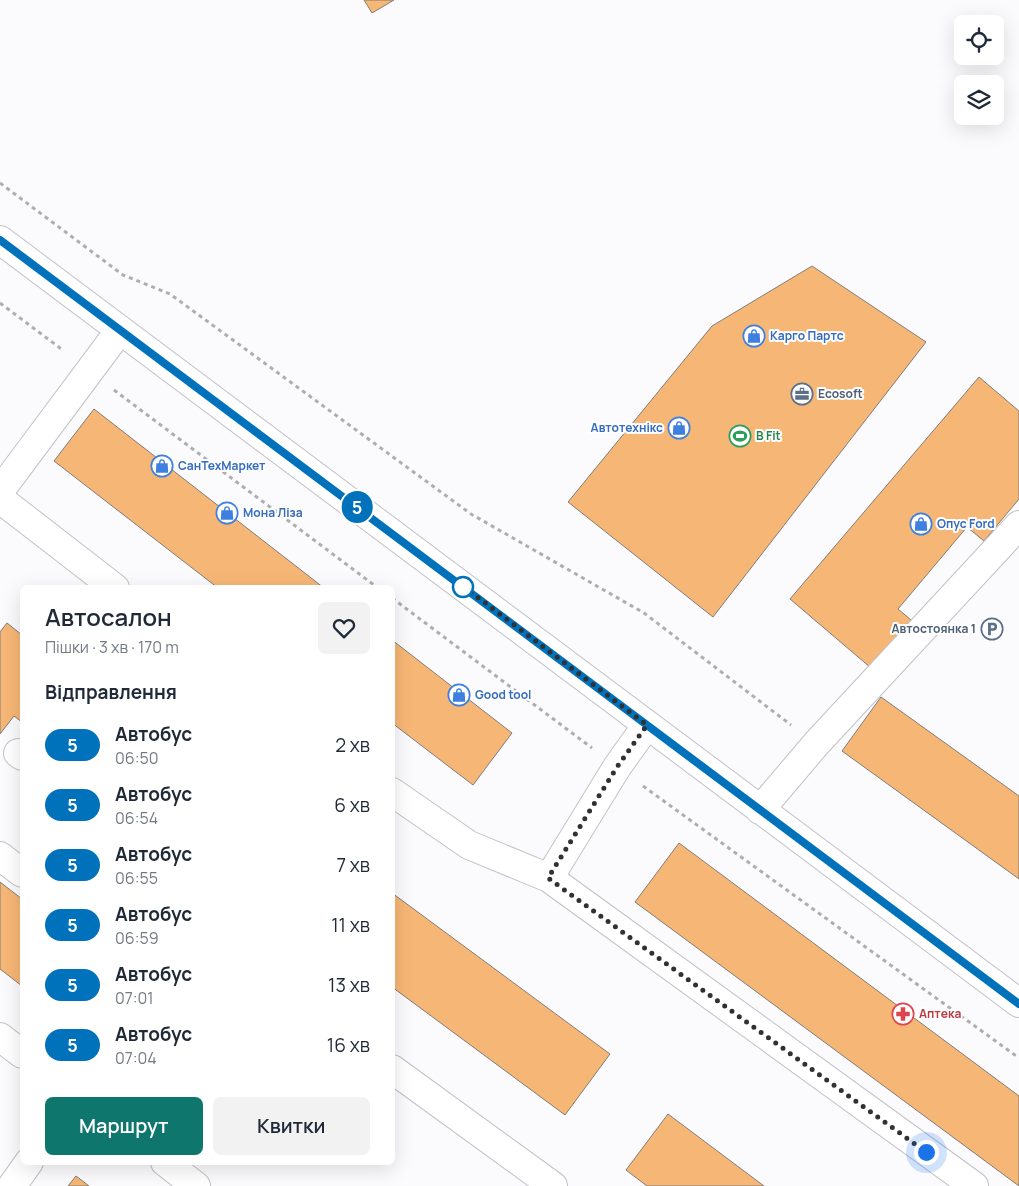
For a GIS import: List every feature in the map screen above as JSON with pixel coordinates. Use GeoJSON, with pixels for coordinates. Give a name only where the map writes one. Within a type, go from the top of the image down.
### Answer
{"type":"FeatureCollection","features":[{"type":"Feature","properties":{"kind":"street"},"geometry":{"type":"LineString","coordinates":[[0,240],[1019,1004]]}},
{"type":"Feature","properties":{"kind":"street"},"geometry":{"type":"LineString","coordinates":[[0,491],[120,330]]}},
{"type":"Feature","properties":{"kind":"street"},"geometry":{"type":"LineString","coordinates":[[0,499],[111,585]]}},
{"type":"Feature","properties":{"kind":"street"},"geometry":{"type":"LineString","coordinates":[[760,810],[816,744],[1019,524]]}},
{"type":"Feature","properties":{"kind":"street"},"geometry":{"type":"LineString","coordinates":[[548,878],[617,767],[647,725]]}},
{"type":"Feature","properties":{"kind":"street"},"geometry":{"type":"LineString","coordinates":[[395,794],[469,845],[548,878],[974,1186]]}},
{"type":"Feature","properties":{"kind":"street"},"geometry":{"type":"LineString","coordinates":[[0,856],[20,871]]}},
{"type":"Feature","properties":{"kind":"street"},"geometry":{"type":"LineString","coordinates":[[0,1037],[20,1052]]}},
{"type":"Feature","properties":{"kind":"street"},"geometry":{"type":"LineString","coordinates":[[395,1071],[553,1186]]}},
{"type":"Feature","properties":{"kind":"street"},"geometry":{"type":"LineString","coordinates":[[12,1186],[27,1165]]}},
{"type":"Feature","properties":{"kind":"street"},"geometry":{"type":"LineString","coordinates":[[169,1165],[196,1186]]}},
{"type":"Feature","properties":{"kind":"path"},"geometry":{"type":"LineString","coordinates":[[0,182],[123,275],[170,294],[471,514],[644,613],[816,744]]}},
{"type":"Feature","properties":{"kind":"path"},"geometry":{"type":"LineString","coordinates":[[0,303],[374,585]]}},
{"type":"Feature","properties":{"kind":"path"},"geometry":{"type":"LineString","coordinates":[[395,600],[617,767],[1019,1058]]}},
{"type":"Feature","properties":{"kind":"building"},"geometry":{"type":"Polygon","coordinates":[[[364,0],[394,0],[372,13],[364,0]]]}},
{"type":"Feature","properties":{"kind":"building"},"geometry":{"type":"Polygon","coordinates":[[[812,266],[926,342],[713,617],[568,502],[712,326],[812,266]]]}},
{"type":"Feature","properties":{"kind":"building"},"geometry":{"type":"Polygon","coordinates":[[[979,377],[1019,411],[1019,499],[984,541],[967,527],[898,609],[911,620],[871,668],[790,599],[979,377]]]}},
{"type":"Feature","properties":{"kind":"building"},"geometry":{"type":"Polygon","coordinates":[[[94,409],[320,585],[214,585],[54,461],[94,409]]]}},
{"type":"Feature","properties":{"kind":"building"},"geometry":{"type":"Polygon","coordinates":[[[7,623],[20,633],[20,720],[14,716],[0,734],[0,632],[7,623]]]}},
{"type":"Feature","properties":{"kind":"building"},"geometry":{"type":"Polygon","coordinates":[[[395,642],[512,733],[473,785],[395,725],[395,642]]]}},
{"type":"Feature","properties":{"kind":"building"},"geometry":{"type":"Polygon","coordinates":[[[881,697],[1019,796],[1019,879],[842,751],[881,697]]]}},
{"type":"Feature","properties":{"kind":"building"},"geometry":{"type":"Polygon","coordinates":[[[679,843],[1019,1096],[1019,1186],[635,902],[679,843]]]}},
{"type":"Feature","properties":{"kind":"building"},"geometry":{"type":"Polygon","coordinates":[[[0,882],[20,897],[20,984],[0,969],[0,882]]]}},
{"type":"Feature","properties":{"kind":"building"},"geometry":{"type":"Polygon","coordinates":[[[395,895],[610,1054],[565,1115],[395,989],[395,895]]]}},
{"type":"Feature","properties":{"kind":"building"},"geometry":{"type":"Polygon","coordinates":[[[668,1114],[764,1186],[647,1186],[626,1170],[668,1114]]]}},
{"type":"Feature","properties":{"kind":"building"},"geometry":{"type":"Polygon","coordinates":[[[76,1176],[89,1186],[68,1186],[76,1176]]]}},
{"type":"Feature","properties":{"kind":"bus line","name":"5"},"geometry":{"type":"LineString","coordinates":[[0,240],[1019,1004]]}},
{"type":"Feature","properties":{"kind":"place","name":"Карго Партс"},"geometry":{"type":"Point","coordinates":[754,336]}},
{"type":"Feature","properties":{"kind":"place","name":"Ecosoft"},"geometry":{"type":"Point","coordinates":[802,394]}},
{"type":"Feature","properties":{"kind":"place","name":"Автотехнікс"},"geometry":{"type":"Point","coordinates":[679,428]}},
{"type":"Feature","properties":{"kind":"place","name":"B Fit"},"geometry":{"type":"Point","coordinates":[740,436]}},
{"type":"Feature","properties":{"kind":"place","name":"СанТехМаркет"},"geometry":{"type":"Point","coordinates":[162,466]}},
{"type":"Feature","properties":{"kind":"place","name":"Мона Ліза"},"geometry":{"type":"Point","coordinates":[227,513]}},
{"type":"Feature","properties":{"kind":"place","name":"Опус Ford"},"geometry":{"type":"Point","coordinates":[921,524]}},
{"type":"Feature","properties":{"kind":"place","name":"Автостоянка 1"},"geometry":{"type":"Point","coordinates":[992,629]}},
{"type":"Feature","properties":{"kind":"place","name":"Good tool"},"geometry":{"type":"Point","coordinates":[459,695]}},
{"type":"Feature","properties":{"kind":"place","name":"Аптека"},"geometry":{"type":"Point","coordinates":[903,1014]}},
{"type":"Feature","properties":{"kind":"route"},"geometry":{"type":"LineString","coordinates":[[463,587],[460,584],[647,725],[617,767],[548,878],[926,1152]]}}]}
